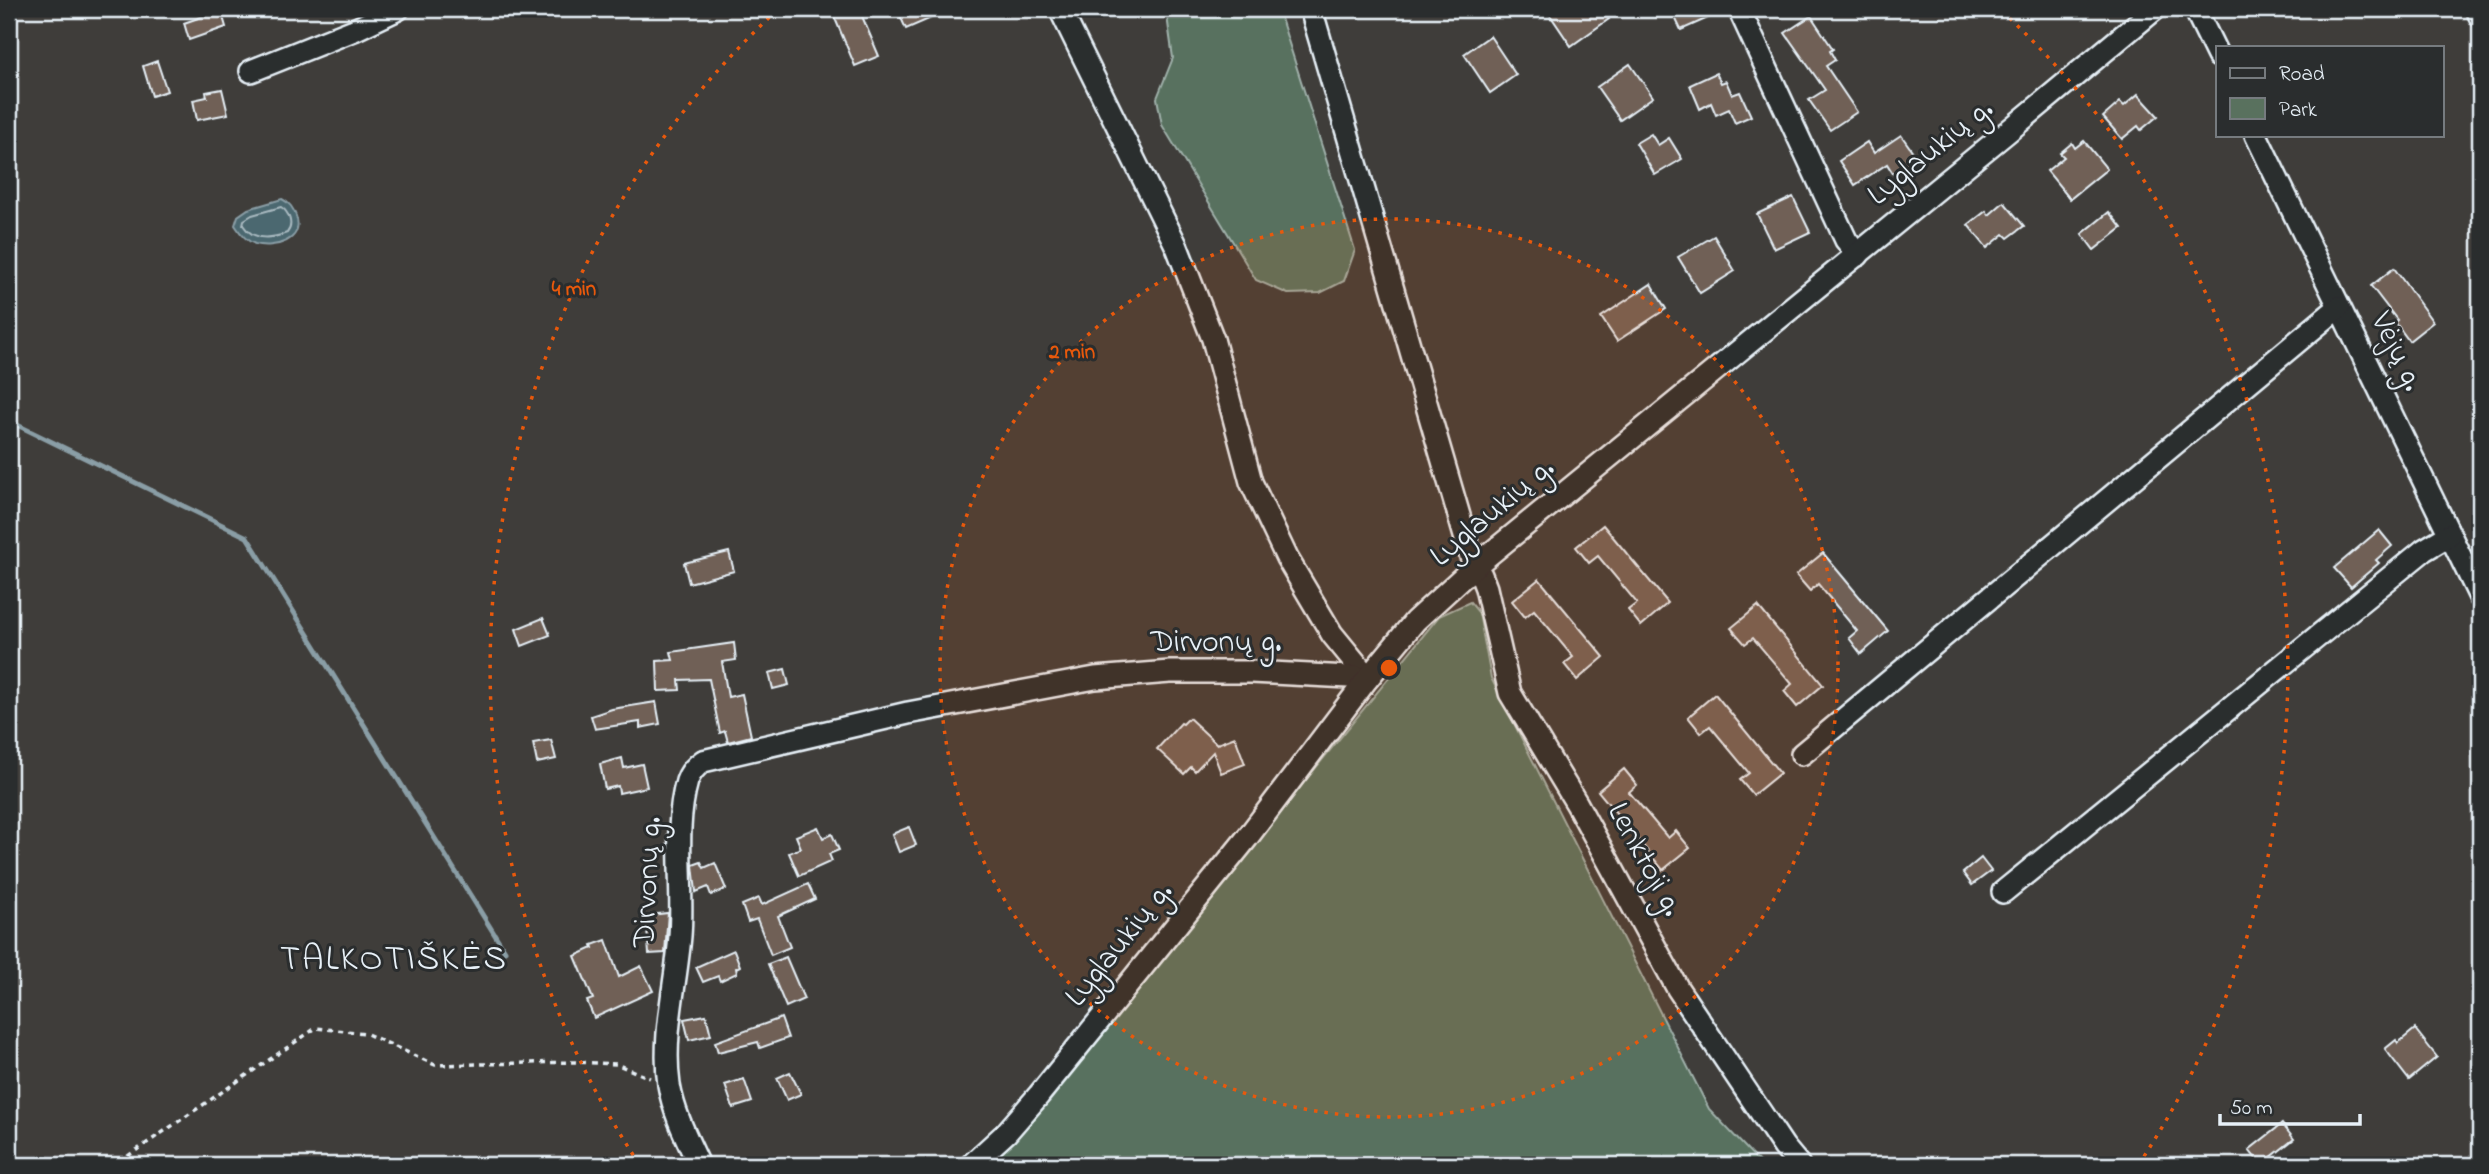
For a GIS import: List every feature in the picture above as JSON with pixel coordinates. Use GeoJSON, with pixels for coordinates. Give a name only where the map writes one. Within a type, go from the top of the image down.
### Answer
{"type":"FeatureCollection","features":[{"type":"Feature","properties":{"kind":"street"},"geometry":{"type":"LineString","coordinates":[[251,71],[354,30],[398,9]]}},
{"type":"Feature","properties":{"kind":"street"},"geometry":{"type":"LineString","coordinates":[[1060,9],[1177,247],[1213,339],[1251,482],[1287,558],[1332,634],[1368,678]]}},
{"type":"Feature","properties":{"kind":"street","name":"Lenktoji g."},"geometry":{"type":"LineString","coordinates":[[1311,9],[1475,567],[1486,589],[1510,694],[1577,804],[1678,989],[1784,1147],[1799,1165]]}},
{"type":"Feature","properties":{"kind":"street"},"geometry":{"type":"LineString","coordinates":[[1739,9],[1846,240],[1858,255]]}},
{"type":"Feature","properties":{"kind":"street","name":"Lyglaukių g."},"geometry":{"type":"LineString","coordinates":[[971,1165],[1006,1133],[1048,1084],[1247,838],[1368,678],[1415,621],[1475,567],[2155,9]]}},
{"type":"Feature","properties":{"kind":"street"},"geometry":{"type":"LineString","coordinates":[[2195,9],[2216,52]]}},
{"type":"Feature","properties":{"kind":"street"},"geometry":{"type":"LineString","coordinates":[[2477,9],[2480,16]]}},
{"type":"Feature","properties":{"kind":"street","name":"Vėjų g."},"geometry":{"type":"LineString","coordinates":[[2256,136],[2480,597]]}},
{"type":"Feature","properties":{"kind":"street"},"geometry":{"type":"LineString","coordinates":[[1802,754],[2339,307]]}},
{"type":"Feature","properties":{"kind":"street"},"geometry":{"type":"LineString","coordinates":[[2003,892],[2424,550],[2449,535]]}},
{"type":"Feature","properties":{"kind":"street","name":"Dirvonų g."},"geometry":{"type":"LineString","coordinates":[[699,1165],[674,1108],[669,1083],[668,1051],[680,934],[682,817],[687,780],[694,768],[703,761],[908,713],[1095,678],[1170,672],[1368,678]]}},
{"type":"Feature","properties":{"kind":"path"},"geometry":{"type":"LineString","coordinates":[[110,1165],[119,1162],[316,1028],[365,1033],[435,1065],[574,1062],[616,1064],[651,1079],[669,1083]]}},
{"type":"Feature","properties":{"kind":"green space"},"geometry":{"type":"Polygon","coordinates":[[[1166,9],[1278,9],[1355,250],[1344,281],[1320,293],[1288,294],[1256,280],[1162,125],[1157,98],[1173,58],[1166,9]]]}},
{"type":"Feature","properties":{"kind":"green space"},"geometry":{"type":"Polygon","coordinates":[[[1470,602],[1479,613],[1491,678],[1709,1109],[1762,1165],[985,1165],[1069,1072],[1439,616],[1470,602]]]}},
{"type":"Feature","properties":{"kind":"water"},"geometry":{"type":"Polygon","coordinates":[[[282,199],[292,208],[298,225],[296,232],[286,241],[271,245],[255,244],[235,225],[238,216],[248,209],[282,199]]]}},
{"type":"Feature","properties":{"kind":"building"},"geometry":{"type":"Polygon","coordinates":[[[831,9],[859,9],[879,56],[855,66],[831,9]]]}},
{"type":"Feature","properties":{"kind":"building"},"geometry":{"type":"Polygon","coordinates":[[[897,9],[952,9],[906,29],[897,9]]]}},
{"type":"Feature","properties":{"kind":"building"},"geometry":{"type":"Polygon","coordinates":[[[1546,9],[1602,9],[1609,19],[1571,46],[1546,9]]]}},
{"type":"Feature","properties":{"kind":"building"},"geometry":{"type":"Polygon","coordinates":[[[1671,9],[1726,9],[1726,10],[1681,30],[1671,9]]]}},
{"type":"Feature","properties":{"kind":"building"},"geometry":{"type":"Polygon","coordinates":[[[221,10],[226,27],[189,40],[184,23],[221,10]]]}},
{"type":"Feature","properties":{"kind":"building"},"geometry":{"type":"Polygon","coordinates":[[[1811,16],[1833,49],[1830,51],[1835,60],[1826,66],[1857,112],[1830,130],[1809,100],[1825,90],[1785,33],[1811,16]]]}},
{"type":"Feature","properties":{"kind":"building"},"geometry":{"type":"Polygon","coordinates":[[[1490,36],[1516,75],[1490,93],[1464,54],[1490,36]]]}},
{"type":"Feature","properties":{"kind":"building"},"geometry":{"type":"Polygon","coordinates":[[[157,61],[167,91],[152,96],[143,66],[157,61]]]}},
{"type":"Feature","properties":{"kind":"building"},"geometry":{"type":"Polygon","coordinates":[[[1630,64],[1653,97],[1620,120],[1597,87],[1630,64]]]}},
{"type":"Feature","properties":{"kind":"building"},"geometry":{"type":"Polygon","coordinates":[[[1716,73],[1721,83],[1726,81],[1732,95],[1740,92],[1751,116],[1735,123],[1729,109],[1716,115],[1711,103],[1700,109],[1690,85],[1716,73]]]}},
{"type":"Feature","properties":{"kind":"building"},"geometry":{"type":"Polygon","coordinates":[[[222,89],[228,114],[197,120],[193,100],[207,97],[206,92],[222,89]]]}},
{"type":"Feature","properties":{"kind":"building"},"geometry":{"type":"Polygon","coordinates":[[[2138,94],[2158,116],[2141,130],[2138,126],[2122,139],[2103,117],[2120,102],[2124,106],[2138,94]]]}},
{"type":"Feature","properties":{"kind":"building"},"geometry":{"type":"Polygon","coordinates":[[[1651,134],[1658,145],[1669,138],[1682,159],[1655,175],[1636,143],[1651,134]]]}},
{"type":"Feature","properties":{"kind":"building"},"geometry":{"type":"Polygon","coordinates":[[[1901,135],[1918,159],[1894,175],[1887,164],[1855,185],[1839,161],[1867,142],[1874,153],[1901,135]]]}},
{"type":"Feature","properties":{"kind":"building"},"geometry":{"type":"Polygon","coordinates":[[[2084,141],[2107,169],[2070,199],[2047,171],[2064,157],[2060,153],[2072,143],[2075,148],[2084,141]]]}},
{"type":"Feature","properties":{"kind":"building"},"geometry":{"type":"Polygon","coordinates":[[[1793,197],[1810,232],[1774,249],[1757,214],[1793,197]]]}},
{"type":"Feature","properties":{"kind":"building"},"geometry":{"type":"Polygon","coordinates":[[[2004,202],[2024,226],[2008,238],[2004,234],[1987,248],[1968,225],[1986,211],[1989,215],[2004,202]]]}},
{"type":"Feature","properties":{"kind":"building"},"geometry":{"type":"Polygon","coordinates":[[[2109,212],[2122,228],[2094,250],[2082,234],[2109,212]]]}},
{"type":"Feature","properties":{"kind":"building"},"geometry":{"type":"Polygon","coordinates":[[[1714,236],[1735,271],[1700,293],[1678,257],[1714,236]]]}},
{"type":"Feature","properties":{"kind":"building"},"geometry":{"type":"Polygon","coordinates":[[[2394,268],[2433,322],[2409,341],[2371,286],[2394,268]]]}},
{"type":"Feature","properties":{"kind":"building"},"geometry":{"type":"Polygon","coordinates":[[[1651,284],[1666,309],[1617,341],[1601,317],[1651,284]]]}},
{"type":"Feature","properties":{"kind":"building"},"geometry":{"type":"Polygon","coordinates":[[[1603,525],[1668,603],[1641,626],[1628,610],[1637,603],[1598,556],[1589,563],[1576,547],[1603,525]]]}},
{"type":"Feature","properties":{"kind":"building"},"geometry":{"type":"Polygon","coordinates":[[[2379,530],[2392,546],[2376,560],[2379,563],[2351,587],[2334,568],[2379,530]]]}},
{"type":"Feature","properties":{"kind":"building"},"geometry":{"type":"Polygon","coordinates":[[[729,552],[734,571],[689,583],[684,563],[729,552]]]}},
{"type":"Feature","properties":{"kind":"building"},"geometry":{"type":"Polygon","coordinates":[[[1823,553],[1888,631],[1861,654],[1849,638],[1857,631],[1818,584],[1810,591],[1796,575],[1823,553]]]}},
{"type":"Feature","properties":{"kind":"building"},"geometry":{"type":"Polygon","coordinates":[[[1539,579],[1604,657],[1577,680],[1564,664],[1573,657],[1534,610],[1525,617],[1512,601],[1539,579]]]}},
{"type":"Feature","properties":{"kind":"building"},"geometry":{"type":"Polygon","coordinates":[[[1758,606],[1823,685],[1797,707],[1784,691],[1792,684],[1753,638],[1745,644],[1731,628],[1758,606]]]}},
{"type":"Feature","properties":{"kind":"building"},"geometry":{"type":"Polygon","coordinates":[[[543,618],[550,635],[522,646],[516,629],[543,618]]]}},
{"type":"Feature","properties":{"kind":"building"},"geometry":{"type":"Polygon","coordinates":[[[734,643],[736,660],[722,662],[728,697],[742,694],[751,736],[728,742],[725,731],[720,733],[709,679],[679,680],[680,690],[658,691],[657,661],[673,660],[671,652],[734,643]]]}},
{"type":"Feature","properties":{"kind":"building"},"geometry":{"type":"Polygon","coordinates":[[[785,669],[789,685],[773,689],[769,673],[785,669]]]}},
{"type":"Feature","properties":{"kind":"building"},"geometry":{"type":"Polygon","coordinates":[[[1715,694],[1780,773],[1753,795],[1740,780],[1749,773],[1710,726],[1701,733],[1688,717],[1715,694]]]}},
{"type":"Feature","properties":{"kind":"building"},"geometry":{"type":"Polygon","coordinates":[[[656,702],[660,724],[640,728],[640,722],[595,729],[591,716],[612,709],[656,702]]]}},
{"type":"Feature","properties":{"kind":"building"},"geometry":{"type":"Polygon","coordinates":[[[1189,718],[1217,744],[1235,737],[1245,764],[1221,773],[1213,752],[1195,771],[1191,767],[1184,774],[1157,749],[1189,718]]]}},
{"type":"Feature","properties":{"kind":"building"},"geometry":{"type":"Polygon","coordinates":[[[551,740],[556,759],[537,763],[533,743],[551,740]]]}},
{"type":"Feature","properties":{"kind":"building"},"geometry":{"type":"Polygon","coordinates":[[[622,758],[624,768],[642,764],[647,787],[619,793],[618,786],[605,789],[600,764],[622,758]]]}},
{"type":"Feature","properties":{"kind":"building"},"geometry":{"type":"Polygon","coordinates":[[[1624,769],[1637,785],[1629,792],[1668,838],[1676,831],[1690,848],[1663,870],[1598,791],[1624,769]]]}},
{"type":"Feature","properties":{"kind":"building"},"geometry":{"type":"Polygon","coordinates":[[[818,827],[823,838],[832,834],[839,850],[829,854],[832,861],[799,876],[789,853],[801,848],[796,836],[818,827]]]}},
{"type":"Feature","properties":{"kind":"building"},"geometry":{"type":"Polygon","coordinates":[[[909,827],[916,845],[899,852],[892,834],[909,827]]]}},
{"type":"Feature","properties":{"kind":"building"},"geometry":{"type":"Polygon","coordinates":[[[1981,858],[1991,871],[1972,885],[1963,873],[1981,858]]]}},
{"type":"Feature","properties":{"kind":"building"},"geometry":{"type":"Polygon","coordinates":[[[701,862],[704,868],[715,863],[726,889],[711,895],[708,887],[696,892],[693,865],[701,862]]]}},
{"type":"Feature","properties":{"kind":"building"},"geometry":{"type":"Polygon","coordinates":[[[808,884],[815,899],[778,916],[790,947],[771,955],[757,919],[748,922],[742,905],[759,898],[762,905],[808,884]]]}},
{"type":"Feature","properties":{"kind":"building"},"geometry":{"type":"Polygon","coordinates":[[[668,913],[665,953],[649,954],[647,929],[651,928],[650,915],[668,913]]]}},
{"type":"Feature","properties":{"kind":"building"},"geometry":{"type":"Polygon","coordinates":[[[606,940],[619,977],[641,966],[653,991],[594,1018],[587,1001],[593,999],[575,956],[606,940]]]}},
{"type":"Feature","properties":{"kind":"building"},"geometry":{"type":"Polygon","coordinates":[[[734,950],[740,966],[736,968],[737,973],[720,981],[718,976],[703,982],[696,967],[734,950]]]}},
{"type":"Feature","properties":{"kind":"building"},"geometry":{"type":"Polygon","coordinates":[[[786,957],[804,999],[786,1007],[768,964],[786,957]]]}},
{"type":"Feature","properties":{"kind":"building"},"geometry":{"type":"Polygon","coordinates":[[[706,1015],[711,1035],[689,1040],[684,1019],[706,1015]]]}},
{"type":"Feature","properties":{"kind":"building"},"geometry":{"type":"Polygon","coordinates":[[[781,1018],[788,1038],[760,1048],[758,1042],[718,1052],[715,1042],[781,1018]]]}},
{"type":"Feature","properties":{"kind":"building"},"geometry":{"type":"Polygon","coordinates":[[[2415,1029],[2437,1057],[2409,1080],[2385,1049],[2396,1040],[2398,1043],[2415,1029]]]}},
{"type":"Feature","properties":{"kind":"building"},"geometry":{"type":"Polygon","coordinates":[[[790,1072],[801,1094],[787,1100],[777,1078],[790,1072]]]}},
{"type":"Feature","properties":{"kind":"building"},"geometry":{"type":"Polygon","coordinates":[[[744,1079],[752,1102],[733,1108],[725,1085],[744,1079]]]}},
{"type":"Feature","properties":{"kind":"building"},"geometry":{"type":"Polygon","coordinates":[[[2282,1124],[2294,1139],[2261,1165],[2249,1150],[2282,1124]]]}},
{"type":"Feature","properties":{"kind":"waterway"},"geometry":{"type":"LineString","coordinates":[[9,421],[247,537],[505,951]]}},
{"type":"Feature","properties":{"kind":"district","name":"TALKOTIŠKĖS"},"geometry":{"type":"Point","coordinates":[394,960]}}]}
